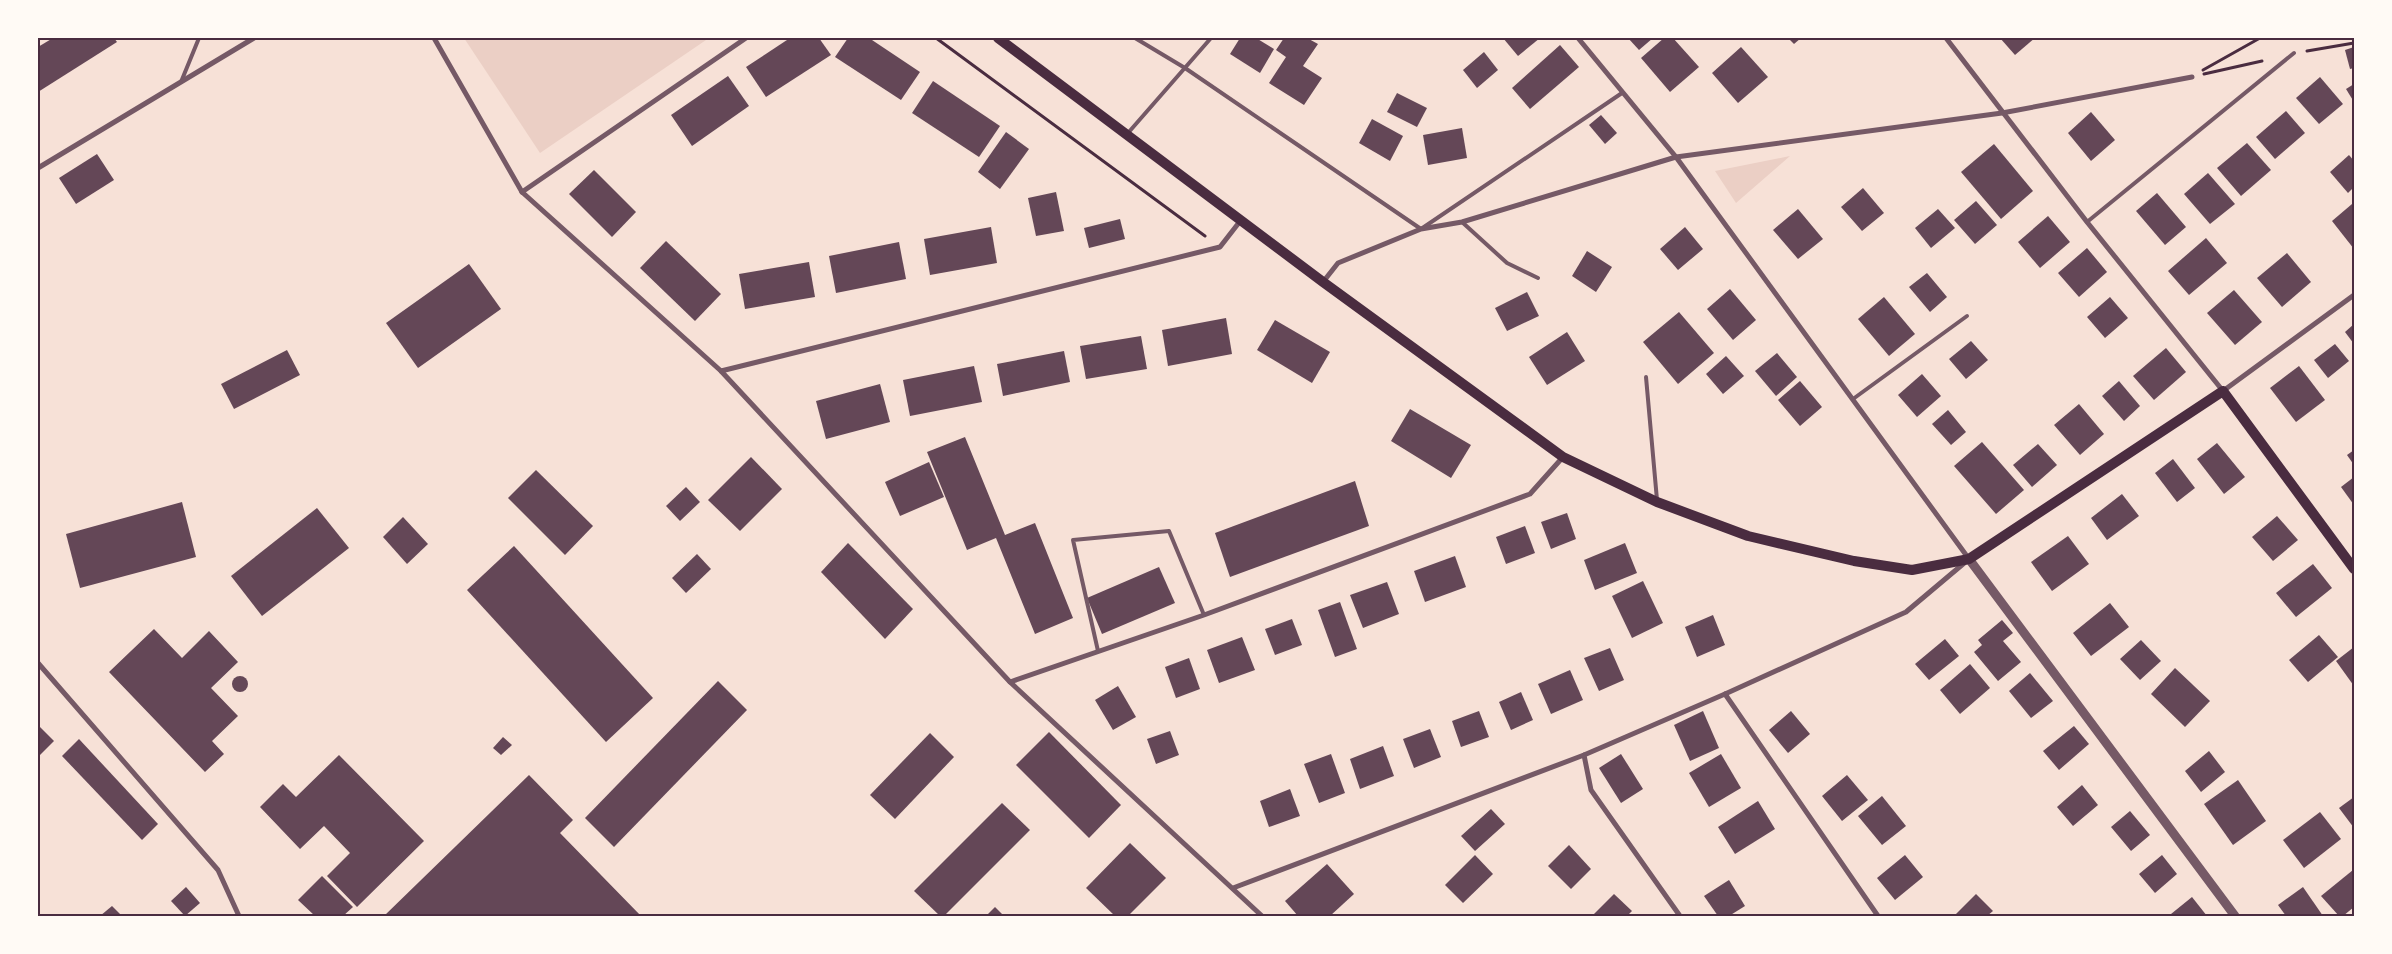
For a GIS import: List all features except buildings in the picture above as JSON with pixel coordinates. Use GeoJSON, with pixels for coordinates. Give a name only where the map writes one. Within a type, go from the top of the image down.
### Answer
{"type":"FeatureCollection","features":[{"type":"Feature","properties":{"kind":"main road"},"geometry":{"type":"LineString","coordinates":[[998,38],[1128,133],[1323,282],[1563,457],[1657,502],[1748,536],[1854,562],[1912,570],[1969,559],[2223,391],[2354,569]]}},
{"type":"Feature","properties":{"kind":"street"},"geometry":{"type":"LineString","coordinates":[[38,168],[254,38]]}},
{"type":"Feature","properties":{"kind":"street"},"geometry":{"type":"LineString","coordinates":[[434,38],[522,192],[721,371],[1010,682],[1262,916]]}},
{"type":"Feature","properties":{"kind":"street"},"geometry":{"type":"LineString","coordinates":[[522,192],[746,38]]}},
{"type":"Feature","properties":{"kind":"street"},"geometry":{"type":"LineString","coordinates":[[1578,38],[1676,157],[1969,559],[2235,916]]}},
{"type":"Feature","properties":{"kind":"street"},"geometry":{"type":"LineString","coordinates":[[1946,38],[2087,222],[2223,391],[2354,295]]}},
{"type":"Feature","properties":{"kind":"street"},"geometry":{"type":"LineString","coordinates":[[1323,282],[1338,263],[1421,229],[1462,222],[1676,157],[2002,112],[2192,77]]}},
{"type":"Feature","properties":{"kind":"street"},"geometry":{"type":"LineString","coordinates":[[721,371],[1220,247],[1242,220]]}},
{"type":"Feature","properties":{"kind":"street"},"geometry":{"type":"LineString","coordinates":[[1010,682],[1204,615],[1530,494],[1563,457]]}},
{"type":"Feature","properties":{"kind":"street"},"geometry":{"type":"LineString","coordinates":[[1233,888],[1584,754],[1725,694],[1906,612],[1969,559]]}},
{"type":"Feature","properties":{"kind":"street"},"geometry":{"type":"LineString","coordinates":[[38,663],[218,870],[239,916]]}},
{"type":"Feature","properties":{"kind":"street"},"geometry":{"type":"LineString","coordinates":[[1725,694],[1878,916]]}},
{"type":"Feature","properties":{"kind":"street"},"geometry":{"type":"LineString","coordinates":[[1584,754],[1591,790],[1680,916]]}},
{"type":"Feature","properties":{"kind":"lane"},"geometry":{"type":"LineString","coordinates":[[181,82],[199,38]]}},
{"type":"Feature","properties":{"kind":"lane"},"geometry":{"type":"LineString","coordinates":[[1135,38],[1185,68],[1421,229],[1622,93]]}},
{"type":"Feature","properties":{"kind":"lane"},"geometry":{"type":"LineString","coordinates":[[1128,133],[1211,38]]}},
{"type":"Feature","properties":{"kind":"lane"},"geometry":{"type":"LineString","coordinates":[[2087,222],[2294,53]]}},
{"type":"Feature","properties":{"kind":"lane"},"geometry":{"type":"LineString","coordinates":[[1462,222],[1507,263],[1538,278]]}},
{"type":"Feature","properties":{"kind":"lane"},"geometry":{"type":"LineString","coordinates":[[1853,399],[1967,316]]}},
{"type":"Feature","properties":{"kind":"lane"},"geometry":{"type":"LineString","coordinates":[[1646,377],[1657,502]]}},
{"type":"Feature","properties":{"kind":"lane"},"geometry":{"type":"LineString","coordinates":[[1098,651],[1073,540],[1169,531],[1204,615]]}},
{"type":"Feature","properties":{"kind":"path"},"geometry":{"type":"LineString","coordinates":[[936,38],[1220,247]]}},
{"type":"Feature","properties":{"kind":"path"},"geometry":{"type":"LineString","coordinates":[[2192,77],[2260,38]]}},
{"type":"Feature","properties":{"kind":"shaded area"},"geometry":{"type":"Polygon","coordinates":[[[464,38],[709,38],[540,153],[464,38]]]}},
{"type":"Feature","properties":{"kind":"shaded area"},"geometry":{"type":"Polygon","coordinates":[[[1790,156],[1736,203],[1715,171],[1790,156]]]}}]}
